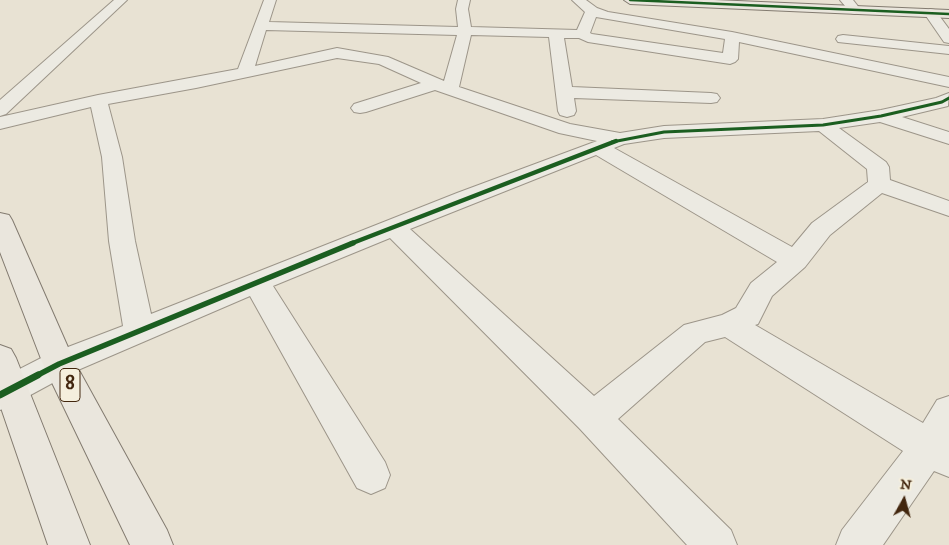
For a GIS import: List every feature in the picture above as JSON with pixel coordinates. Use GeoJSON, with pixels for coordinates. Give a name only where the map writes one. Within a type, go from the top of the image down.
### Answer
{"type":"FeatureCollection","features":[{"type":"Feature","properties":{"kind":"main road"},"geometry":{"type":"LineString","coordinates":[[630,0],[850,5],[949,14]]}},
{"type":"Feature","properties":{"kind":"main road","name":"8"},"geometry":{"type":"LineString","coordinates":[[0,220],[58,364],[152,545]]}},
{"type":"Feature","properties":{"kind":"main road"},"geometry":{"type":"LineString","coordinates":[[4,381],[69,545]]}},
{"type":"Feature","properties":{"kind":"street"},"geometry":{"type":"LineString","coordinates":[[0,110],[121,0]]}},
{"type":"Feature","properties":{"kind":"street"},"geometry":{"type":"LineString","coordinates":[[245,72],[270,0]]}},
{"type":"Feature","properties":{"kind":"street"},"geometry":{"type":"LineString","coordinates":[[443,87],[465,30],[462,9],[464,0]]}},
{"type":"Feature","properties":{"kind":"street"},"geometry":{"type":"LineString","coordinates":[[578,0],[592,11],[606,16],[732,36],[949,82]]}},
{"type":"Feature","properties":{"kind":"street"},"geometry":{"type":"LineString","coordinates":[[583,34],[586,21],[592,11]]}},
{"type":"Feature","properties":{"kind":"street"},"geometry":{"type":"LineString","coordinates":[[930,13],[949,39]]}},
{"type":"Feature","properties":{"kind":"street"},"geometry":{"type":"LineString","coordinates":[[648,47],[657,24]]}},
{"type":"Feature","properties":{"kind":"street"},"geometry":{"type":"LineString","coordinates":[[260,26],[583,34],[588,38],[730,59],[732,36]]}},
{"type":"Feature","properties":{"kind":"street"},"geometry":{"type":"LineString","coordinates":[[556,34],[570,130]]}},
{"type":"Feature","properties":{"kind":"street"},"geometry":{"type":"LineString","coordinates":[[843,39],[949,50]]}},
{"type":"Feature","properties":{"kind":"street"},"geometry":{"type":"LineString","coordinates":[[0,123],[98,100],[196,83],[337,53],[383,60],[443,87],[609,143],[796,261]]}},
{"type":"Feature","properties":{"kind":"street"},"geometry":{"type":"LineString","coordinates":[[360,108],[443,87]]}},
{"type":"Feature","properties":{"kind":"street"},"geometry":{"type":"LineString","coordinates":[[564,92],[711,98]]}},
{"type":"Feature","properties":{"kind":"street"},"geometry":{"type":"LineString","coordinates":[[4,381],[58,364],[392,227],[609,143],[664,132],[824,125],[881,116],[942,102],[949,98]]}},
{"type":"Feature","properties":{"kind":"street"},"geometry":{"type":"LineString","coordinates":[[98,100],[112,157],[122,241],[139,332]]}},
{"type":"Feature","properties":{"kind":"street"},"geometry":{"type":"LineString","coordinates":[[881,116],[949,138]]}},
{"type":"Feature","properties":{"kind":"street"},"geometry":{"type":"LineString","coordinates":[[824,125],[878,167],[879,184]]}},
{"type":"Feature","properties":{"kind":"street"},"geometry":{"type":"LineString","coordinates":[[879,184],[949,209]]}},
{"type":"Feature","properties":{"kind":"street"},"geometry":{"type":"LineString","coordinates":[[593,418],[695,332],[729,326],[747,316],[761,290],[796,261],[821,229],[879,184]]}},
{"type":"Feature","properties":{"kind":"street"},"geometry":{"type":"LineString","coordinates":[[392,227],[593,418],[716,545]]}},
{"type":"Feature","properties":{"kind":"street"},"geometry":{"type":"LineString","coordinates":[[256,282],[371,475]]}},
{"type":"Feature","properties":{"kind":"street"},"geometry":{"type":"LineString","coordinates":[[729,326],[939,453]]}},
{"type":"Feature","properties":{"kind":"street"},"geometry":{"type":"LineString","coordinates":[[857,545],[939,453],[949,411]]}},
{"type":"Feature","properties":{"kind":"cycle path"},"geometry":{"type":"LineString","coordinates":[[630,0],[949,14]]}},
{"type":"Feature","properties":{"kind":"cycle path"},"geometry":{"type":"LineString","coordinates":[[0,395],[59,364],[210,301],[465,198],[620,139],[664,132],[823,125],[881,116],[942,102],[949,98]]}}]}
